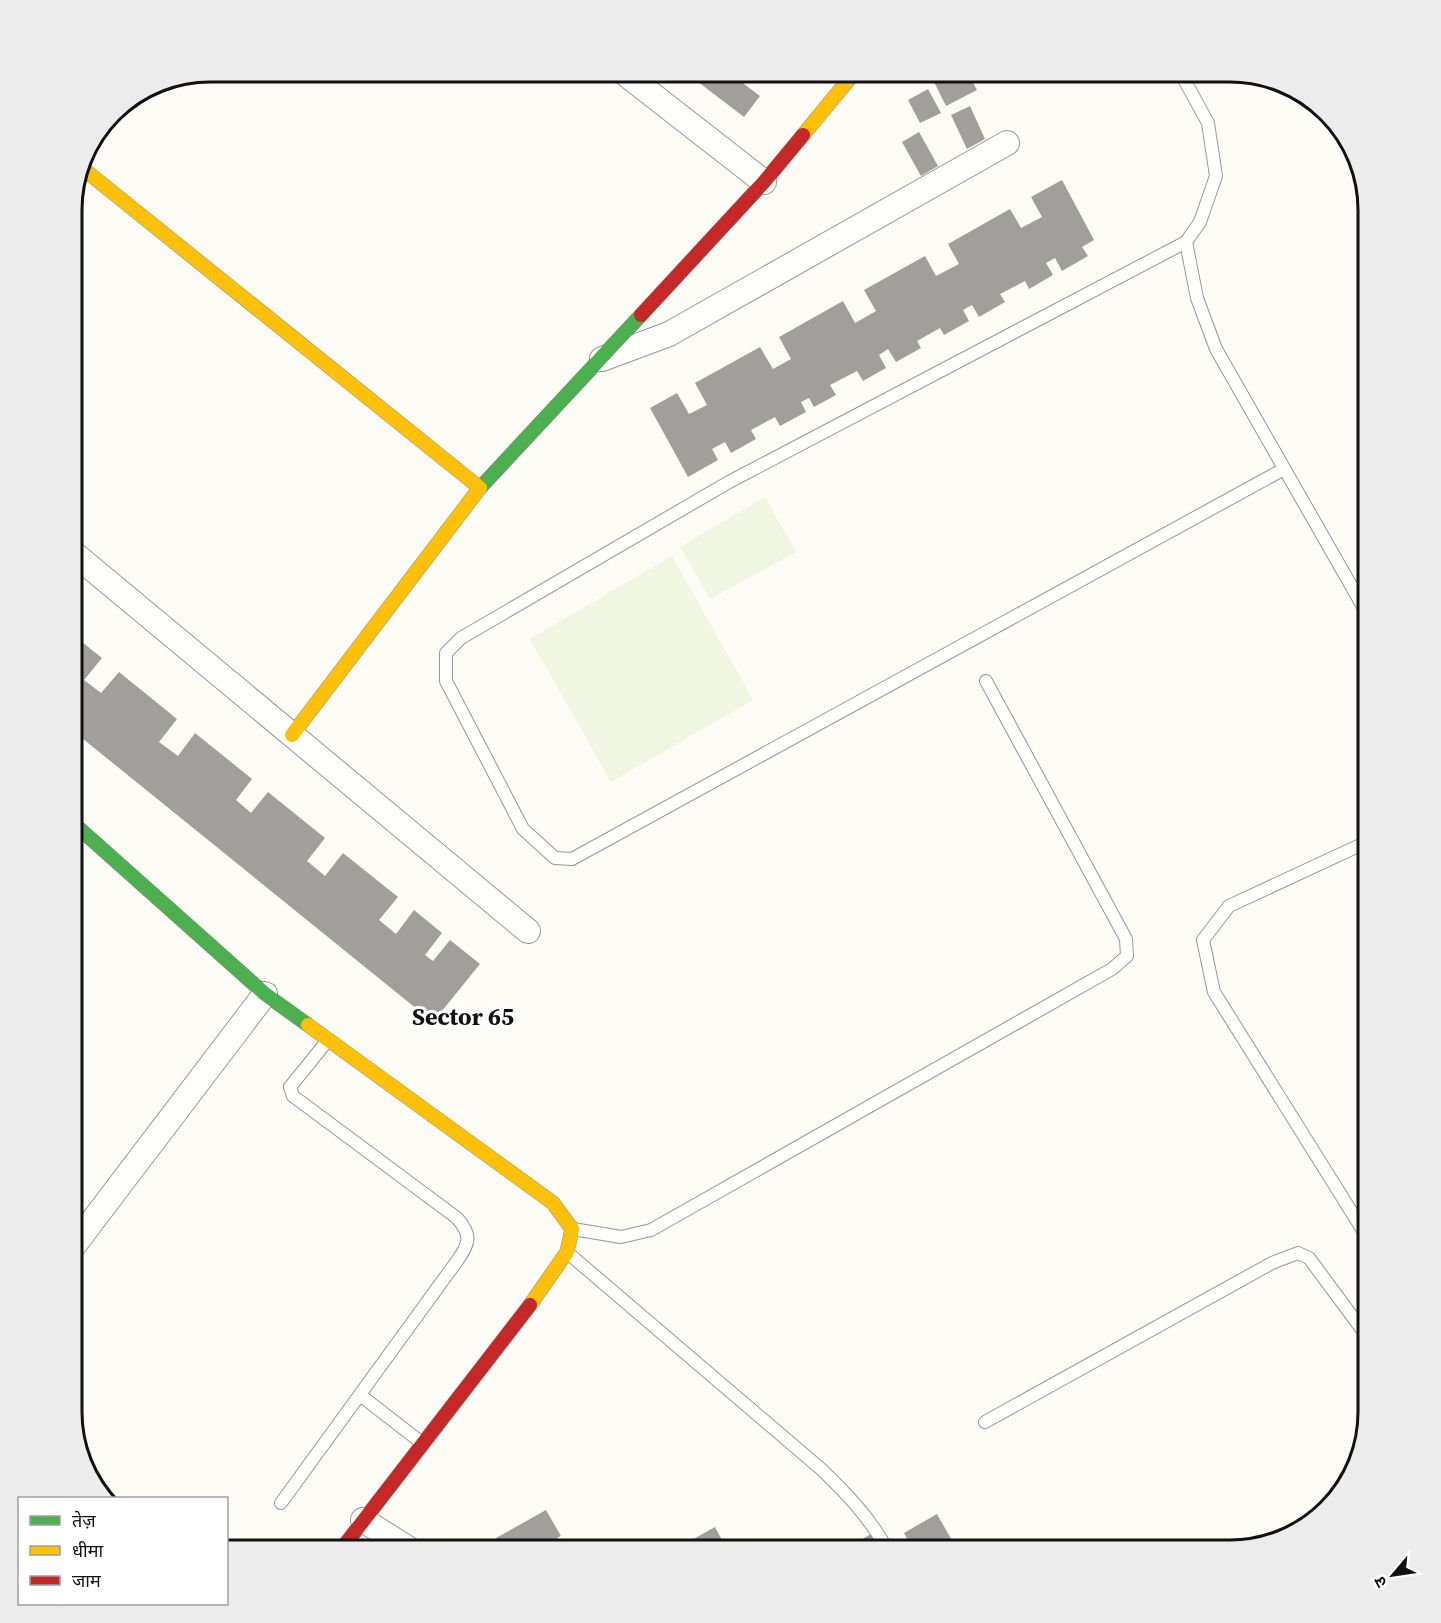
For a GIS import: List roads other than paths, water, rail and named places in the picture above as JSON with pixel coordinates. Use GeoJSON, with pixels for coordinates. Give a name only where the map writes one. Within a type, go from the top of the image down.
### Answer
{"type":"FeatureCollection","features":[{"type":"Feature","properties":{"kind":"street"},"geometry":{"type":"LineString","coordinates":[[653,82],[764,182]]}},
{"type":"Feature","properties":{"kind":"street"},"geometry":{"type":"LineString","coordinates":[[292,735],[480,488],[764,182],[846,83]]}},
{"type":"Feature","properties":{"kind":"street"},"geometry":{"type":"LineString","coordinates":[[599,360],[669,334],[1007,143]]}},
{"type":"Feature","properties":{"kind":"street"},"geometry":{"type":"LineString","coordinates":[[88,173],[480,488]]}},
{"type":"Feature","properties":{"kind":"street"},"geometry":{"type":"LineString","coordinates":[[83,561],[528,931]]}},
{"type":"Feature","properties":{"kind":"street"},"geometry":{"type":"LineString","coordinates":[[83,832],[266,994],[553,1203],[572,1229],[567,1252],[528,1308],[348,1540]]}},
{"type":"Feature","properties":{"kind":"street"},"geometry":{"type":"LineString","coordinates":[[83,1234],[266,994]]}},
{"type":"Feature","properties":{"kind":"street"},"geometry":{"type":"LineString","coordinates":[[363,1520],[395,1540]]}},
{"type":"Feature","properties":{"kind":"lane"},"geometry":{"type":"LineString","coordinates":[[1186,83],[1208,123],[1216,176],[1200,222],[1186,242],[729,482],[471,632],[461,638],[446,653],[446,681],[523,829],[555,858],[572,859],[1284,469]]}},
{"type":"Feature","properties":{"kind":"lane"},"geometry":{"type":"LineString","coordinates":[[1186,242],[1197,298],[1216,349],[1358,598]]}},
{"type":"Feature","properties":{"kind":"lane"},"geometry":{"type":"LineString","coordinates":[[572,1229],[621,1237],[651,1230],[1092,981],[1112,969],[1127,956],[1126,939],[986,681]]}},
{"type":"Feature","properties":{"kind":"lane"},"geometry":{"type":"LineString","coordinates":[[1358,846],[1229,906],[1203,940],[1214,992],[1358,1222]]}},
{"type":"Feature","properties":{"kind":"lane"},"geometry":{"type":"LineString","coordinates":[[281,1503],[465,1250],[469,1240],[466,1228],[457,1218],[293,1096],[290,1087],[328,1040]]}},
{"type":"Feature","properties":{"kind":"lane"},"geometry":{"type":"LineString","coordinates":[[567,1252],[821,1468],[855,1502],[882,1540]]}},
{"type":"Feature","properties":{"kind":"lane"},"geometry":{"type":"LineString","coordinates":[[985,1422],[1272,1263],[1298,1253],[1309,1257],[1358,1324]]}},
{"type":"Feature","properties":{"kind":"lane"},"geometry":{"type":"LineString","coordinates":[[360,1395],[423,1444]]}},
{"type":"Feature","properties":{"kind":"district","name":"Sector 65"},"geometry":{"type":"Point","coordinates":[463,1017]}}]}
